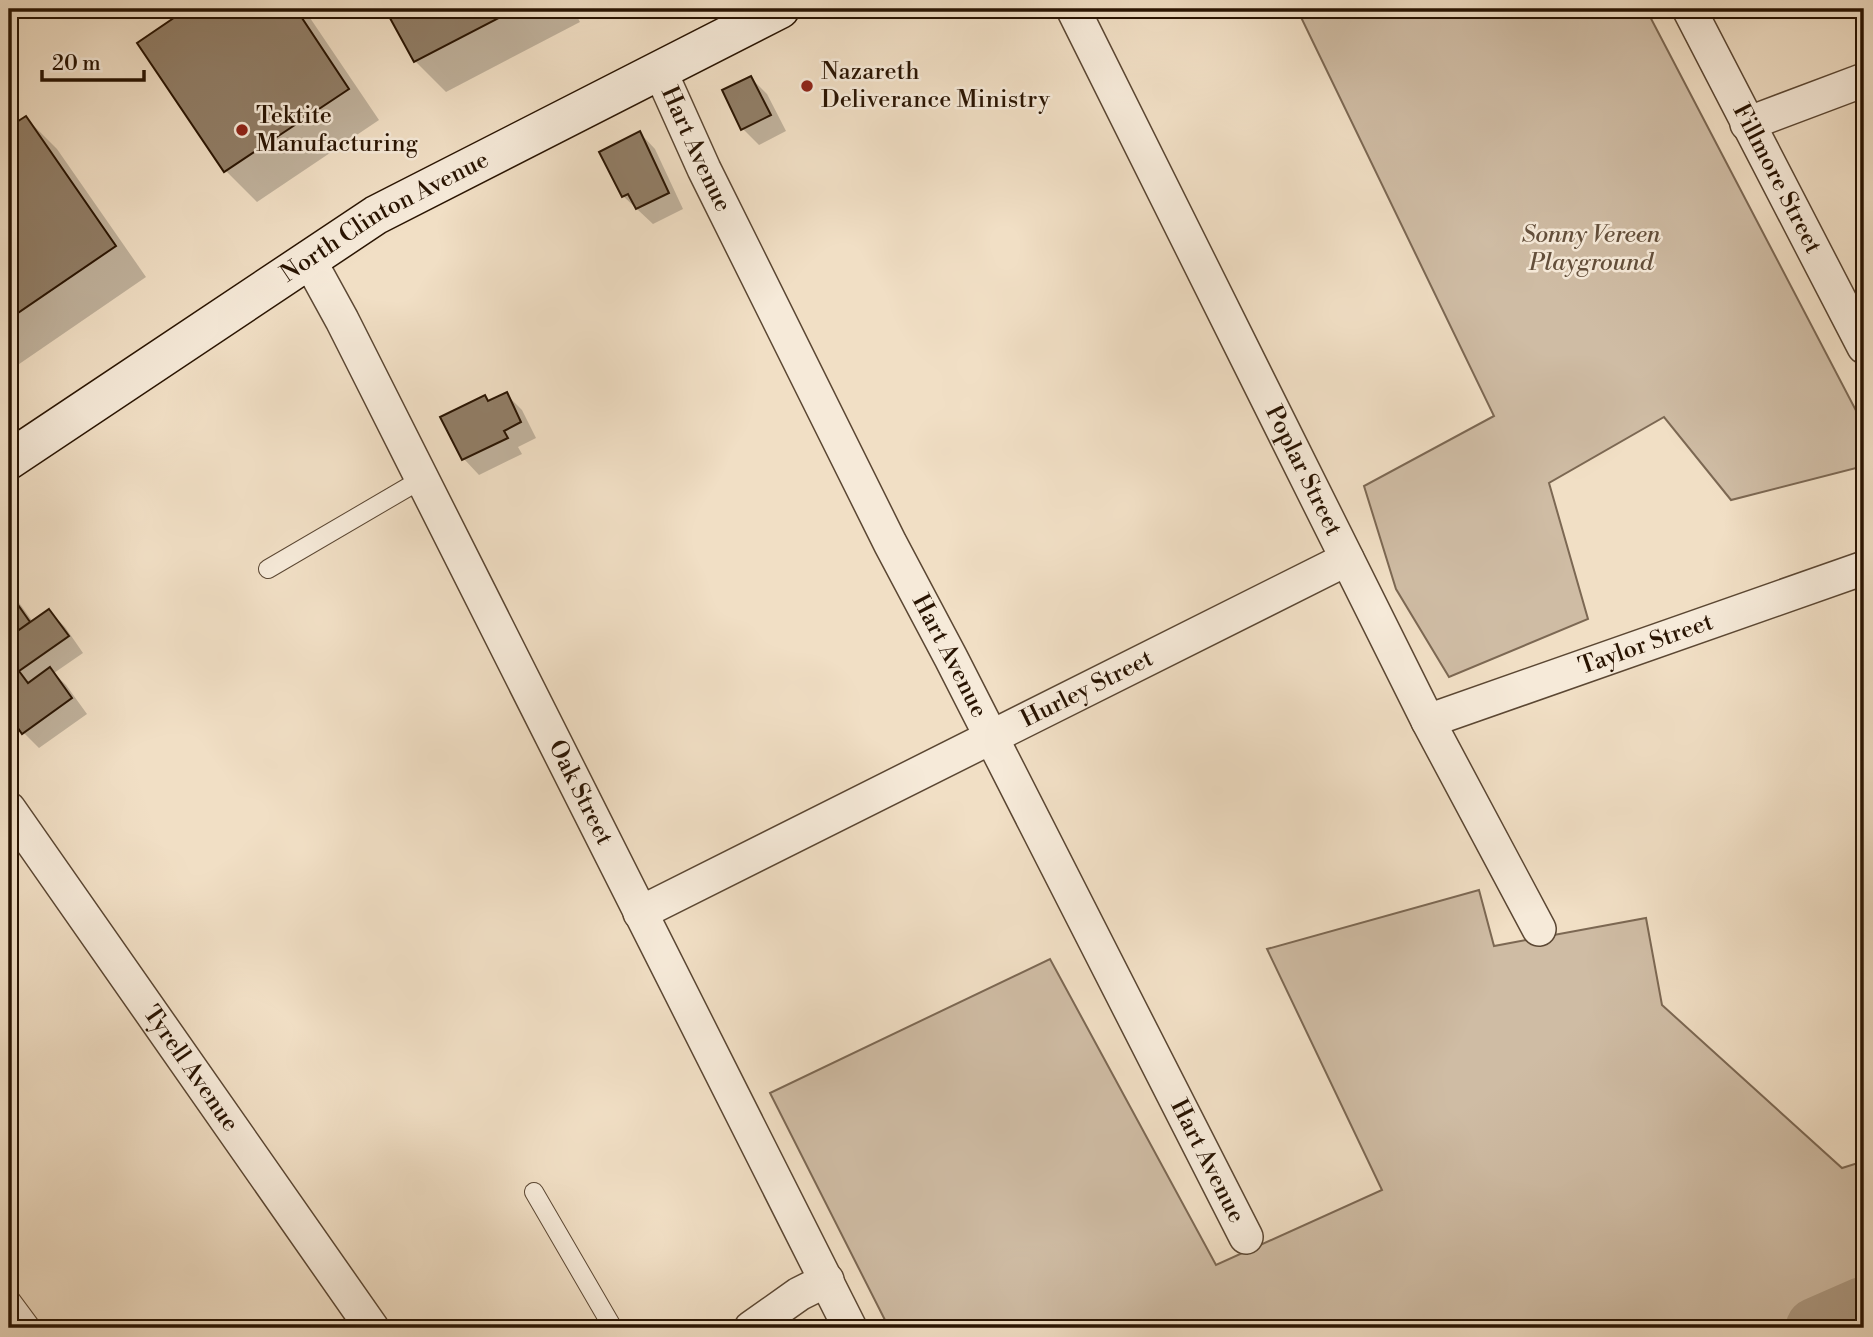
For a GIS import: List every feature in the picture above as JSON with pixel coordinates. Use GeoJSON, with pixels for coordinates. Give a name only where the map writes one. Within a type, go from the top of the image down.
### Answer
{"type":"FeatureCollection","features":[{"type":"Feature","properties":{"kind":"street","name":"North Clinton Avenue"},"geometry":{"type":"LineString","coordinates":[[9,460],[376,215],[780,9]]}},
{"type":"Feature","properties":{"kind":"street","name":"Poplar Street"},"geometry":{"type":"LineString","coordinates":[[1073,9],[1428,721],[1539,929]]}},
{"type":"Feature","properties":{"kind":"street","name":"Fillmore Street"},"geometry":{"type":"LineString","coordinates":[[1689,9],[1747,124],[1860,330]]}},
{"type":"Feature","properties":{"kind":"street","name":"Hart Avenue"},"geometry":{"type":"LineString","coordinates":[[660,71],[704,169],[884,530],[1245,1237]]}},
{"type":"Feature","properties":{"kind":"street"},"geometry":{"type":"LineString","coordinates":[[1747,124],[1864,80]]}},
{"type":"Feature","properties":{"kind":"street","name":"Oak Street"},"geometry":{"type":"LineString","coordinates":[[309,258],[850,1328]]}},
{"type":"Feature","properties":{"kind":"street","name":"Hurley Street"},"geometry":{"type":"LineString","coordinates":[[640,913],[1347,558]]}},
{"type":"Feature","properties":{"kind":"street","name":"Taylor Street"},"geometry":{"type":"LineString","coordinates":[[1428,721],[1864,568]]}},
{"type":"Feature","properties":{"kind":"street","name":"Tyrell Avenue"},"geometry":{"type":"LineString","coordinates":[[9,809],[372,1328]]}},
{"type":"Feature","properties":{"kind":"street"},"geometry":{"type":"LineString","coordinates":[[751,1328],[799,1294],[827,1280]]}},
{"type":"Feature","properties":{"kind":"lane"},"geometry":{"type":"LineString","coordinates":[[268,569],[422,480]]}},
{"type":"Feature","properties":{"kind":"lane"},"geometry":{"type":"LineString","coordinates":[[534,1192],[612,1328]]}},
{"type":"Feature","properties":{"kind":"lane"},"geometry":{"type":"LineString","coordinates":[[9,1297],[25,1326]]}},
{"type":"Feature","properties":{"kind":"green space","name":"Sonny Vereen Playground"},"geometry":{"type":"Polygon","coordinates":[[[1297,9],[1646,9],[1862,422],[1864,466],[1731,500],[1664,417],[1549,483],[1588,619],[1449,677],[1396,589],[1364,486],[1494,416],[1297,9]]]}},
{"type":"Feature","properties":{"kind":"green space"},"geometry":{"type":"Polygon","coordinates":[[[1479,890],[1494,946],[1646,918],[1662,1005],[1842,1168],[1864,1161],[1864,1328],[889,1328],[770,1093],[1050,959],[1216,1265],[1382,1190],[1267,949],[1479,890]]]}},
{"type":"Feature","properties":{"kind":"building","name":"Tektite Manufacturing"},"geometry":{"type":"Polygon","coordinates":[[[187,9],[296,9],[349,89],[224,172],[137,43],[187,9]]]}},
{"type":"Feature","properties":{"kind":"building"},"geometry":{"type":"Polygon","coordinates":[[[385,9],[516,9],[414,62],[385,9]]]}},
{"type":"Feature","properties":{"kind":"building"},"geometry":{"type":"Polygon","coordinates":[[[751,76],[771,115],[741,130],[722,90],[751,76]]]}},
{"type":"Feature","properties":{"kind":"building"},"geometry":{"type":"Polygon","coordinates":[[[26,116],[116,246],[9,319],[9,127],[26,116]]]}},
{"type":"Feature","properties":{"kind":"building"},"geometry":{"type":"Polygon","coordinates":[[[640,131],[669,193],[636,209],[628,194],[622,197],[599,152],[640,131]]]}},
{"type":"Feature","properties":{"kind":"building"},"geometry":{"type":"Polygon","coordinates":[[[507,392],[521,422],[504,431],[508,438],[462,460],[440,417],[485,395],[488,401],[507,392]]]}},
{"type":"Feature","properties":{"kind":"building"},"geometry":{"type":"Polygon","coordinates":[[[9,592],[30,622],[9,637],[9,592]]]}},
{"type":"Feature","properties":{"kind":"building"},"geometry":{"type":"Polygon","coordinates":[[[49,609],[69,636],[9,678],[9,637],[49,609]]]}},
{"type":"Feature","properties":{"kind":"building"},"geometry":{"type":"Polygon","coordinates":[[[50,667],[72,698],[22,734],[9,715],[9,678],[19,671],[28,683],[50,667]]]}},
{"type":"Feature","properties":{"kind":"waterway"},"geometry":{"type":"LineString","coordinates":[[1816,1328],[1864,1307]]}},
{"type":"Feature","properties":{"kind":"place","name":"Nazareth Deliverance Ministry"},"geometry":{"type":"Point","coordinates":[807,86]}},
{"type":"Feature","properties":{"kind":"place","name":"Tektite Manufacturing"},"geometry":{"type":"Point","coordinates":[242,130]}}]}
